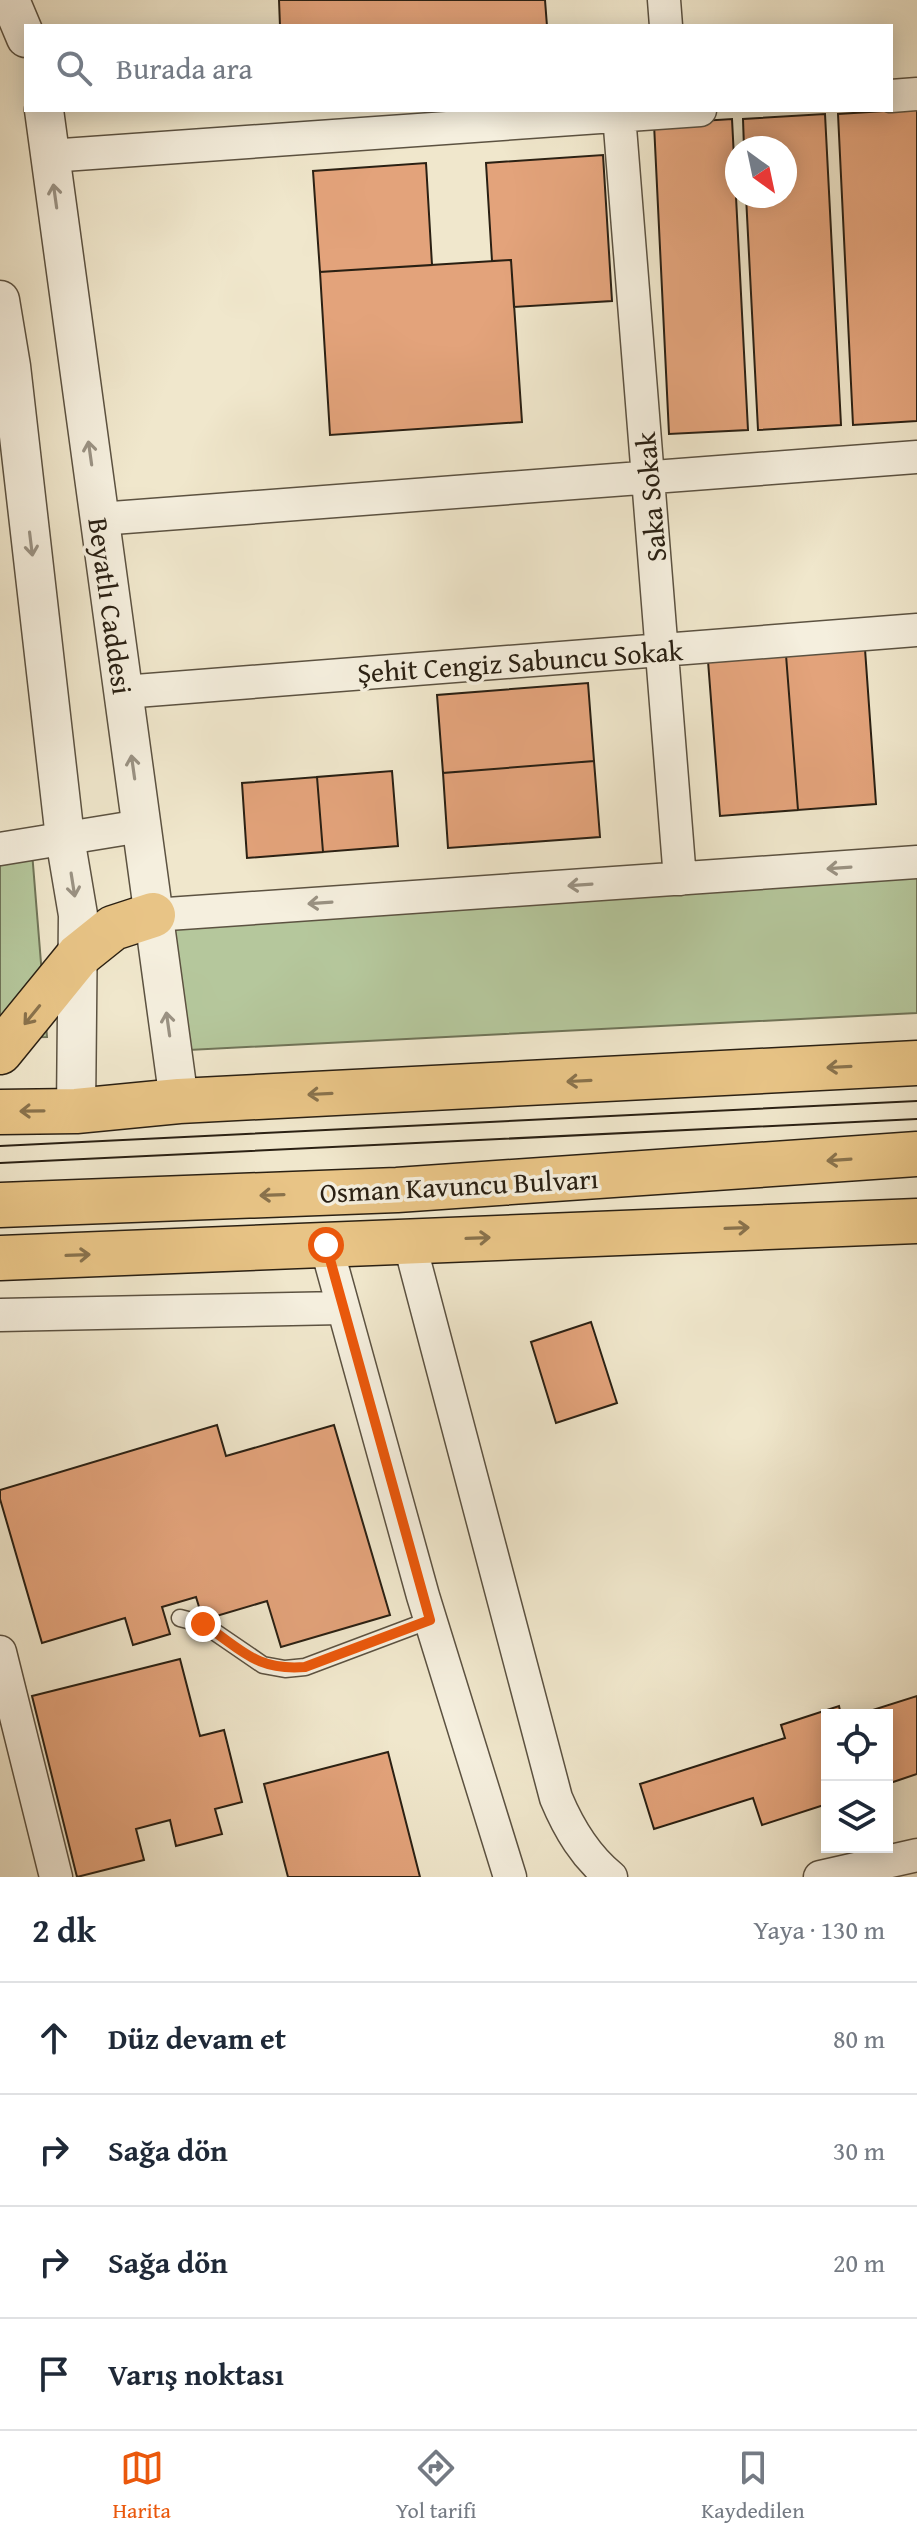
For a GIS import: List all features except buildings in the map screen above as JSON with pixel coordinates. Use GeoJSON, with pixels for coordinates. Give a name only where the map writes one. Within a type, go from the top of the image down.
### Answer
{"type":"FeatureCollection","features":[{"type":"Feature","properties":{"kind":"highway"},"geometry":{"type":"LineString","coordinates":[[0,1052],[78,956],[113,928],[153,915]]}},
{"type":"Feature","properties":{"kind":"highway"},"geometry":{"type":"LineString","coordinates":[[0,1112],[76,1111],[179,1101],[917,1063]]}},
{"type":"Feature","properties":{"kind":"highway","name":"Osman Kavuncu Bulvarı"},"geometry":{"type":"LineString","coordinates":[[0,1205],[397,1190],[917,1154]]}},
{"type":"Feature","properties":{"kind":"highway","name":"Osman Kavuncu Bulvarı"},"geometry":{"type":"LineString","coordinates":[[0,1258],[917,1221]]}},
{"type":"Feature","properties":{"kind":"street"},"geometry":{"type":"LineString","coordinates":[[10,0],[24,33]]}},
{"type":"Feature","properties":{"kind":"street"},"geometry":{"type":"LineString","coordinates":[[664,0],[666,24]]}},
{"type":"Feature","properties":{"kind":"street"},"geometry":{"type":"LineString","coordinates":[[893,96],[917,94]]}},
{"type":"Feature","properties":{"kind":"street","name":"Beyatlı Caddesi"},"geometry":{"type":"LineString","coordinates":[[44,112],[179,1101]]}},
{"type":"Feature","properties":{"kind":"street"},"geometry":{"type":"LineString","coordinates":[[49,156],[666,112]]}},
{"type":"Feature","properties":{"kind":"street","name":"Saka Sokak"},"geometry":{"type":"LineString","coordinates":[[619,115],[680,879]]}},
{"type":"Feature","properties":{"kind":"street"},"geometry":{"type":"LineString","coordinates":[[0,300],[11,366],[65,838],[78,915],[76,1111]]}},
{"type":"Feature","properties":{"kind":"street"},"geometry":{"type":"LineString","coordinates":[[99,519],[917,457]]}},
{"type":"Feature","properties":{"kind":"street","name":"Şehit Cengiz Sabuncu Sokak"},"geometry":{"type":"LineString","coordinates":[[123,692],[917,630]]}},
{"type":"Feature","properties":{"kind":"street"},"geometry":{"type":"LineString","coordinates":[[0,849],[141,826]]}},
{"type":"Feature","properties":{"kind":"street"},"geometry":{"type":"LineString","coordinates":[[153,915],[917,862]]}},
{"type":"Feature","properties":{"kind":"street"},"geometry":{"type":"LineString","coordinates":[[409,1241],[556,1798],[577,1839],[611,1877]]}},
{"type":"Feature","properties":{"kind":"street"},"geometry":{"type":"LineString","coordinates":[[326,1245],[430,1620],[510,1877]]}},
{"type":"Feature","properties":{"kind":"street"},"geometry":{"type":"LineString","coordinates":[[0,1315],[342,1308]]}},
{"type":"Feature","properties":{"kind":"street"},"geometry":{"type":"LineString","coordinates":[[0,1652],[56,1877]]}},
{"type":"Feature","properties":{"kind":"street"},"geometry":{"type":"LineString","coordinates":[[820,1877],[917,1855]]}},
{"type":"Feature","properties":{"kind":"lane"},"geometry":{"type":"LineString","coordinates":[[180,1618],[203,1624],[263,1665],[285,1669],[305,1667],[430,1620]]}},
{"type":"Feature","properties":{"kind":"green space"},"geometry":{"type":"Polygon","coordinates":[[[32,852],[47,1037],[0,1038],[0,858],[32,852]]]}},
{"type":"Feature","properties":{"kind":"green space"},"geometry":{"type":"Polygon","coordinates":[[[917,876],[917,1013],[189,1050],[170,920],[917,876]]]}},
{"type":"Feature","properties":{"kind":"tram line"},"geometry":{"type":"LineString","coordinates":[[0,1146],[917,1101]]}},
{"type":"Feature","properties":{"kind":"tram line"},"geometry":{"type":"LineString","coordinates":[[0,1163],[917,1119]]}},
{"type":"Feature","properties":{"kind":"route"},"geometry":{"type":"LineString","coordinates":[[203,1624],[263,1665],[285,1669],[305,1667],[430,1620],[326,1245]]}}]}
